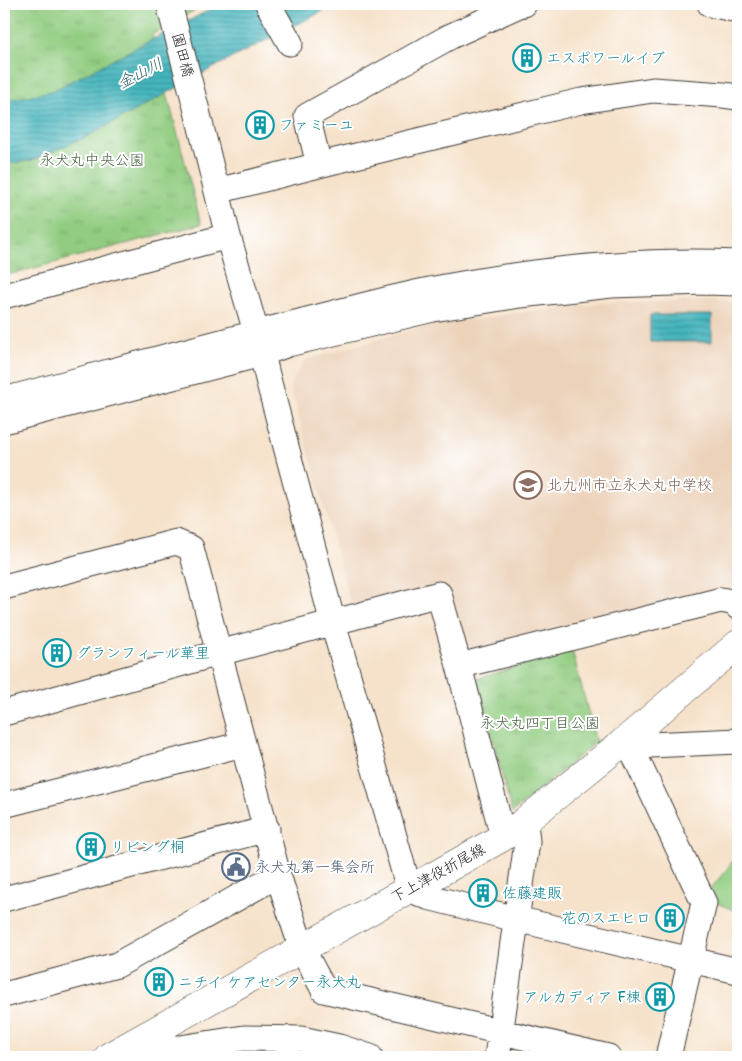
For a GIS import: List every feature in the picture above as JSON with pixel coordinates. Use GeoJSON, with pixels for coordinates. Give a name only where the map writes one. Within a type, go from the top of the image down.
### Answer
{"type":"FeatureCollection","features":[{"type":"Feature","properties":{"kind":"main road","name":"下上津役折尾線"},"geometry":{"type":"LineString","coordinates":[[108,1057],[503,837],[630,745],[736,652]]}},
{"type":"Feature","properties":{"kind":"street","name":"園田橋"},"geometry":{"type":"LineString","coordinates":[[169,4],[228,236],[259,344],[333,623],[408,889]]}},
{"type":"Feature","properties":{"kind":"street"},"geometry":{"type":"LineString","coordinates":[[268,4],[290,43]]}},
{"type":"Feature","properties":{"kind":"street"},"geometry":{"type":"LineString","coordinates":[[319,165],[307,116],[451,36],[524,4]]}},
{"type":"Feature","properties":{"kind":"street"},"geometry":{"type":"LineString","coordinates":[[710,4],[738,10]]}},
{"type":"Feature","properties":{"kind":"street"},"geometry":{"type":"LineString","coordinates":[[217,191],[581,101],[653,90],[738,97]]}},
{"type":"Feature","properties":{"kind":"street"},"geometry":{"type":"LineString","coordinates":[[4,296],[228,236]]}},
{"type":"Feature","properties":{"kind":"street"},"geometry":{"type":"LineString","coordinates":[[4,421],[259,344],[418,292],[516,274],[610,264],[706,261],[738,263]]}},
{"type":"Feature","properties":{"kind":"street"},"geometry":{"type":"LineString","coordinates":[[4,400],[259,344],[288,344],[433,309],[520,295],[611,285],[705,282],[738,283]]}},
{"type":"Feature","properties":{"kind":"street"},"geometry":{"type":"LineString","coordinates":[[4,587],[176,542],[191,548],[278,875],[302,949],[324,990],[608,1057]]}},
{"type":"Feature","properties":{"kind":"street"},"geometry":{"type":"LineString","coordinates":[[4,713],[439,594],[503,837]]}},
{"type":"Feature","properties":{"kind":"street"},"geometry":{"type":"LineString","coordinates":[[459,666],[721,600],[736,603],[738,607]]}},
{"type":"Feature","properties":{"kind":"street"},"geometry":{"type":"LineString","coordinates":[[668,1057],[704,903],[630,745],[738,741]]}},
{"type":"Feature","properties":{"kind":"street"},"geometry":{"type":"LineString","coordinates":[[4,805],[243,744]]}},
{"type":"Feature","properties":{"kind":"street"},"geometry":{"type":"LineString","coordinates":[[497,1057],[527,842],[525,821]]}},
{"type":"Feature","properties":{"kind":"street"},"geometry":{"type":"LineString","coordinates":[[4,899],[267,829]]}},
{"type":"Feature","properties":{"kind":"street"},"geometry":{"type":"LineString","coordinates":[[4,995],[117,965],[278,875]]}},
{"type":"Feature","properties":{"kind":"street"},"geometry":{"type":"LineString","coordinates":[[408,889],[428,897],[516,919],[738,971]]}},
{"type":"Feature","properties":{"kind":"street"},"geometry":{"type":"LineString","coordinates":[[138,1041],[157,1049],[180,1048],[244,1038],[302,1039],[339,1047],[370,1057]]}},
{"type":"Feature","properties":{"kind":"shaded area","name":"北九州市立永犬丸中学校"},"geometry":{"type":"Polygon","coordinates":[[[715,301],[738,303],[738,588],[469,659],[447,585],[357,607],[351,604],[290,385],[305,360],[426,326],[602,303],[715,301]]]}},
{"type":"Feature","properties":{"kind":"green space","name":"永犬丸中央公園"},"geometry":{"type":"Polygon","coordinates":[[[4,4],[205,4],[152,35],[201,224],[4,276],[4,4]]]}},
{"type":"Feature","properties":{"kind":"green space","name":"永犬丸四丁目公園"},"geometry":{"type":"Polygon","coordinates":[[[572,650],[596,742],[512,813],[477,679],[572,650]]]}},
{"type":"Feature","properties":{"kind":"green space"},"geometry":{"type":"Polygon","coordinates":[[[738,855],[738,912],[715,902],[709,891],[738,855]]]}},
{"type":"Feature","properties":{"kind":"water","name":"金山川"},"geometry":{"type":"Polygon","coordinates":[[[221,4],[337,4],[226,61],[90,135],[30,161],[4,164],[4,101],[52,91],[221,4]]]}},
{"type":"Feature","properties":{"kind":"water"},"geometry":{"type":"Polygon","coordinates":[[[650,315],[712,315],[712,342],[650,342],[650,315]]]}},
{"type":"Feature","properties":{"kind":"place","name":"エスポワールイブ"},"geometry":{"type":"Point","coordinates":[527,58]}},
{"type":"Feature","properties":{"kind":"place","name":"ファミーユ"},"geometry":{"type":"Point","coordinates":[260,125]}},
{"type":"Feature","properties":{"kind":"place","name":"北九州市立永犬丸中学校"},"geometry":{"type":"Point","coordinates":[528,485]}},
{"type":"Feature","properties":{"kind":"place","name":"グランフィール華里"},"geometry":{"type":"Point","coordinates":[57,653]}},
{"type":"Feature","properties":{"kind":"place","name":"リビング桐"},"geometry":{"type":"Point","coordinates":[91,847]}},
{"type":"Feature","properties":{"kind":"place","name":"永犬丸第一集会所"},"geometry":{"type":"Point","coordinates":[236,867]}},
{"type":"Feature","properties":{"kind":"place","name":"佐藤建販"},"geometry":{"type":"Point","coordinates":[483,893]}},
{"type":"Feature","properties":{"kind":"place","name":"花のスエヒロ"},"geometry":{"type":"Point","coordinates":[670,918]}},
{"type":"Feature","properties":{"kind":"place","name":"ニチイ ケアセンター永犬丸"},"geometry":{"type":"Point","coordinates":[159,982]}},
{"type":"Feature","properties":{"kind":"place","name":"アルカディア F棟"},"geometry":{"type":"Point","coordinates":[660,997]}}]}
